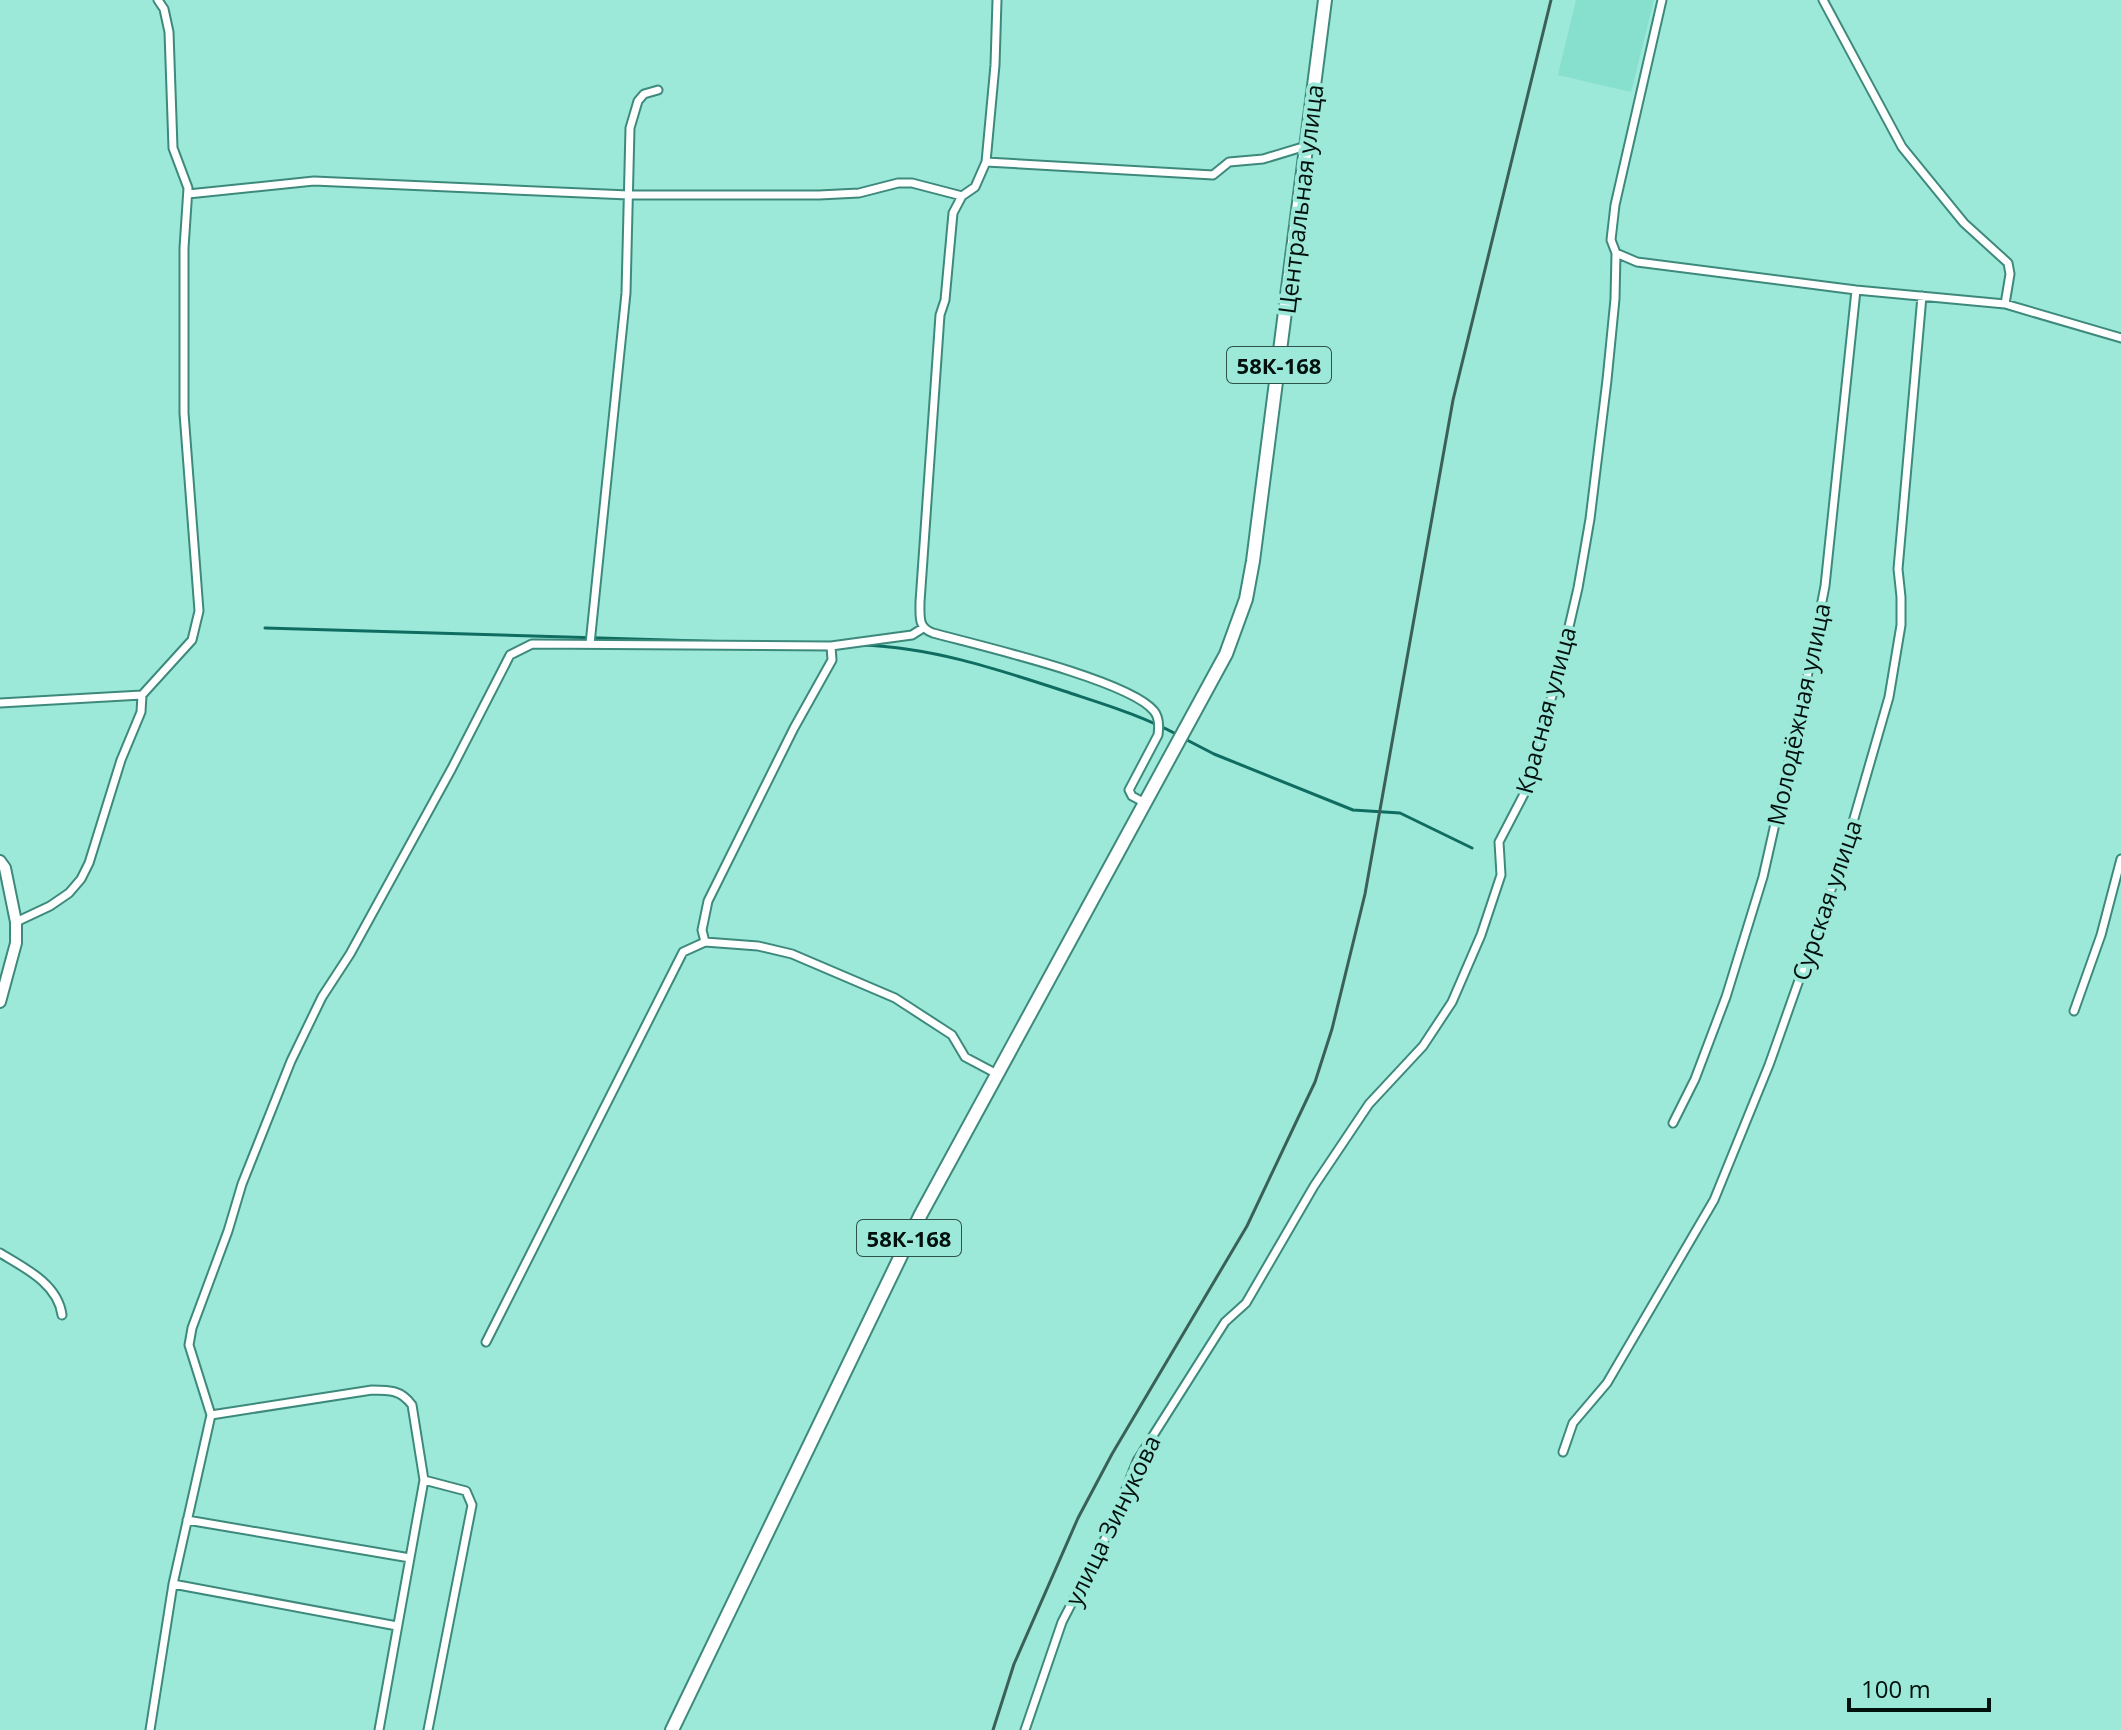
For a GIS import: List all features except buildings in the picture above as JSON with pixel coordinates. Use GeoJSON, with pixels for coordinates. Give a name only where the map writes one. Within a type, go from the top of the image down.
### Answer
{"type":"FeatureCollection","features":[{"type":"Feature","properties":{"kind":"main road","name":"Центральная улица"},"geometry":{"type":"LineString","coordinates":[[1145,803],[1226,654],[1246,599],[1325,0]]}},
{"type":"Feature","properties":{"kind":"main road","name":"58К-168"},"geometry":{"type":"LineString","coordinates":[[672,1730],[921,1214],[1145,803]]}},
{"type":"Feature","properties":{"kind":"street"},"geometry":{"type":"LineString","coordinates":[[16,922],[50,906],[69,893],[81,879],[89,863],[121,760],[141,712],[142,695],[192,640],[199,611],[184,413],[184,248],[188,188],[173,148],[169,32],[164,9],[158,0]]}},
{"type":"Feature","properties":{"kind":"street"},"geometry":{"type":"LineString","coordinates":[[923,628],[920,602],[940,315],[945,300],[953,213],[962,196],[975,187],[986,162],[995,65],[997,0]]}},
{"type":"Feature","properties":{"kind":"street","name":"Красная улица"},"geometry":{"type":"LineString","coordinates":[[1225,1322],[1246,1303],[1314,1186],[1369,1104],[1423,1046],[1452,1002],[1481,935],[1501,875],[1499,842],[1524,794],[1557,678],[1578,588],[1590,519],[1615,299],[1616,253],[1611,240],[1615,205],[1662,0]]}},
{"type":"Feature","properties":{"kind":"street"},"geometry":{"type":"LineString","coordinates":[[1823,0],[1902,147],[1964,223],[2008,263],[2010,274],[2005,304]]}},
{"type":"Feature","properties":{"kind":"street"},"geometry":{"type":"LineString","coordinates":[[590,644],[626,293],[632,115],[644,94],[658,90]]}},
{"type":"Feature","properties":{"kind":"street"},"geometry":{"type":"LineString","coordinates":[[986,162],[1213,175],[1229,162],[1278,156],[1308,146]]}},
{"type":"Feature","properties":{"kind":"street"},"geometry":{"type":"LineString","coordinates":[[188,194],[314,181],[628,195],[846,194],[912,183],[962,196]]}},
{"type":"Feature","properties":{"kind":"street"},"geometry":{"type":"LineString","coordinates":[[1616,253],[1637,262],[1856,290],[2005,304],[2121,338]]}},
{"type":"Feature","properties":{"kind":"street","name":"Молодёжная улица"},"geometry":{"type":"LineString","coordinates":[[1673,1123],[1695,1079],[1726,997],[1763,877],[1800,713],[1825,586],[1856,290]]}},
{"type":"Feature","properties":{"kind":"street","name":"Сурская улица"},"geometry":{"type":"LineString","coordinates":[[1563,1452],[1573,1423],[1607,1383],[1714,1200],[1769,1065],[1844,853],[1889,697],[1901,625],[1898,561],[1922,296]]}},
{"type":"Feature","properties":{"kind":"street"},"geometry":{"type":"LineString","coordinates":[[150,1730],[173,1584],[211,1415],[189,1345],[192,1328],[242,1184],[291,1061],[322,997],[350,954],[510,655],[532,644],[831,646],[912,635],[923,628],[1110,685],[1154,711],[1159,725],[1158,735],[1129,790],[1132,796],[1145,803]]}},
{"type":"Feature","properties":{"kind":"street"},"geometry":{"type":"LineString","coordinates":[[705,942],[702,930],[708,901],[794,728],[832,660],[831,646]]}},
{"type":"Feature","properties":{"kind":"street"},"geometry":{"type":"LineString","coordinates":[[0,703],[142,695]]}},
{"type":"Feature","properties":{"kind":"street"},"geometry":{"type":"LineString","coordinates":[[2074,1011],[2101,935],[2121,859]]}},
{"type":"Feature","properties":{"kind":"street"},"geometry":{"type":"LineString","coordinates":[[0,861],[5,868],[16,922],[16,943],[0,1002]]}},
{"type":"Feature","properties":{"kind":"street"},"geometry":{"type":"LineString","coordinates":[[486,1342],[683,952],[705,942],[758,946],[792,954],[895,998],[952,1035],[965,1057],[997,1074]]}},
{"type":"Feature","properties":{"kind":"street"},"geometry":{"type":"LineString","coordinates":[[0,1253],[48,1284],[60,1300],[62,1315]]}},
{"type":"Feature","properties":{"kind":"street","name":"улица Зинукова"},"geometry":{"type":"LineString","coordinates":[[1025,1730],[1062,1622],[1111,1527],[1137,1461],[1225,1322]]}},
{"type":"Feature","properties":{"kind":"street"},"geometry":{"type":"LineString","coordinates":[[211,1415],[372,1390],[395,1390],[412,1405],[424,1480],[379,1730]]}},
{"type":"Feature","properties":{"kind":"street"},"geometry":{"type":"LineString","coordinates":[[424,1480],[466,1491],[472,1505],[428,1730]]}},
{"type":"Feature","properties":{"kind":"street"},"geometry":{"type":"LineString","coordinates":[[187,1520],[410,1558]]}},
{"type":"Feature","properties":{"kind":"street"},"geometry":{"type":"LineString","coordinates":[[173,1584],[397,1626]]}},
{"type":"Feature","properties":{"kind":"shaded area"},"geometry":{"type":"Polygon","coordinates":[[[1576,0],[1654,0],[1631,92],[1558,75],[1576,0]]]}},
{"type":"Feature","properties":{"kind":"waterway"},"geometry":{"type":"LineString","coordinates":[[265,628],[733,642]]}},
{"type":"Feature","properties":{"kind":"waterway"},"geometry":{"type":"LineString","coordinates":[[861,645],[913,650],[989,667],[1122,710],[1178,735]]}},
{"type":"Feature","properties":{"kind":"waterway"},"geometry":{"type":"LineString","coordinates":[[1185,739],[1214,754],[1353,810],[1400,813],[1472,848]]}},
{"type":"Feature","properties":{"kind":"railway"},"geometry":{"type":"LineString","coordinates":[[993,1730],[1014,1664],[1078,1518],[1112,1454],[1247,1226],[1315,1082],[1332,1029],[1365,894],[1453,400],[1551,0]]}}]}
